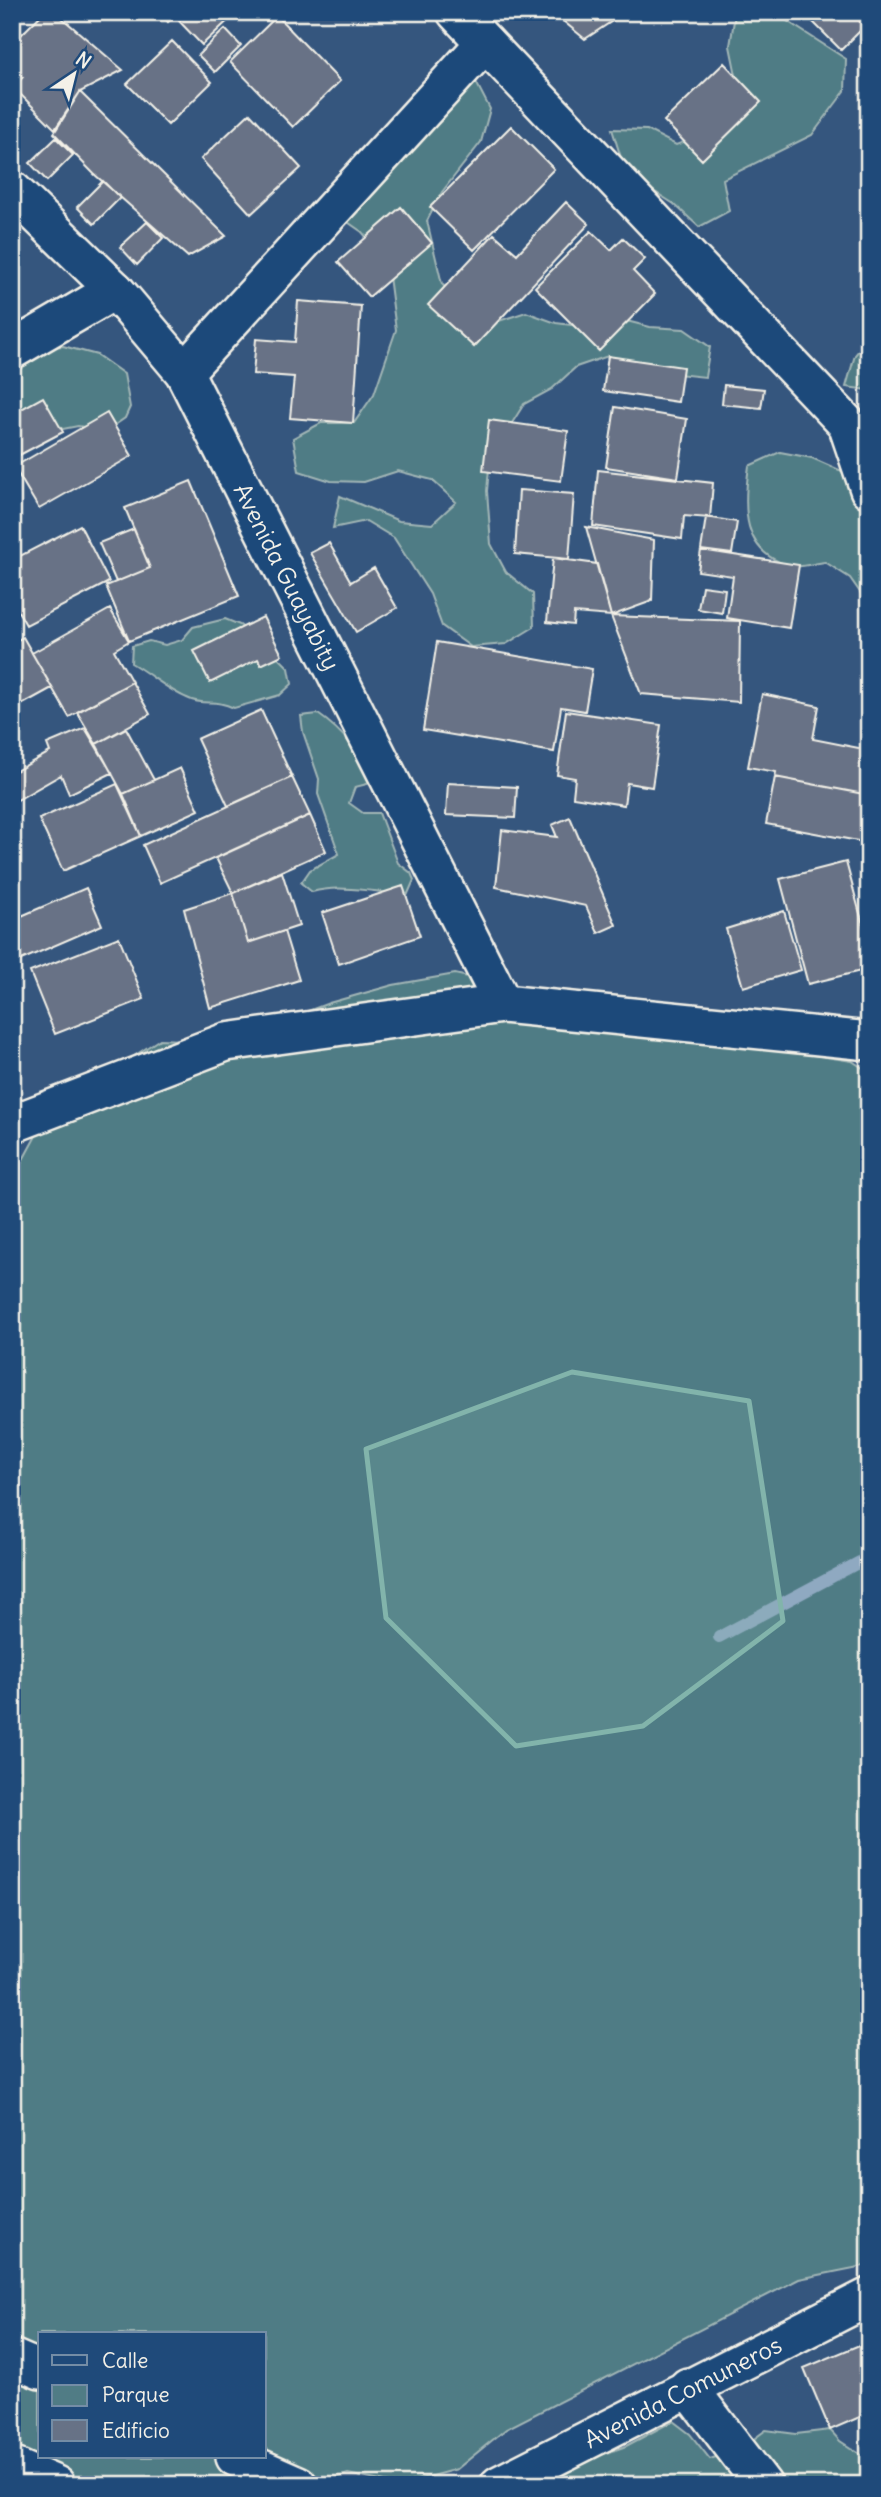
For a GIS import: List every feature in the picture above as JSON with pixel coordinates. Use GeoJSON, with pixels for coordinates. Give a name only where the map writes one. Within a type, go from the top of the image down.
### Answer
{"type":"FeatureCollection","features":[{"type":"Feature","properties":{"kind":"street"},"geometry":{"type":"LineString","coordinates":[[456,12],[858,418],[869,489]]}},
{"type":"Feature","properties":{"kind":"street"},"geometry":{"type":"LineString","coordinates":[[184,372],[485,43]]}},
{"type":"Feature","properties":{"kind":"street","name":"Avenida Guayabity"},"geometry":{"type":"LineString","coordinates":[[12,190],[115,290],[184,372],[503,1004]]}},
{"type":"Feature","properties":{"kind":"street"},"geometry":{"type":"LineString","coordinates":[[12,350],[115,290]]}},
{"type":"Feature","properties":{"kind":"street"},"geometry":{"type":"LineString","coordinates":[[12,1124],[226,1042],[503,1004],[869,1041]]}},
{"type":"Feature","properties":{"kind":"street"},"geometry":{"type":"LineString","coordinates":[[12,1150],[49,1112]]}},
{"type":"Feature","properties":{"kind":"street","name":"Avenida Comuneros"},"geometry":{"type":"LineString","coordinates":[[499,2485],[869,2297]]}},
{"type":"Feature","properties":{"kind":"street"},"geometry":{"type":"LineString","coordinates":[[12,2358],[38,2369]]}},
{"type":"Feature","properties":{"kind":"street"},"geometry":{"type":"LineString","coordinates":[[688,2387],[763,2485]]}},
{"type":"Feature","properties":{"kind":"street"},"geometry":{"type":"LineString","coordinates":[[237,2458],[298,2485]]}},
{"type":"Feature","properties":{"kind":"street"},"geometry":{"type":"LineString","coordinates":[[12,2466],[55,2485]]}},
{"type":"Feature","properties":{"kind":"highlighted area"},"geometry":{"type":"Polygon","coordinates":[[[572,1372],[749,1401],[783,1621],[643,1726],[516,1746],[386,1618],[366,1449],[572,1372]]]}},
{"type":"Feature","properties":{"kind":"green space"},"geometry":{"type":"Polygon","coordinates":[[[773,12],[846,59],[845,91],[812,135],[723,179],[729,211],[699,227],[674,204],[644,185],[622,161],[612,129],[647,130],[676,145],[707,133],[737,80],[730,46],[735,14],[773,12]]]}},
{"type":"Feature","properties":{"kind":"green space"},"geometry":{"type":"Polygon","coordinates":[[[476,82],[490,109],[481,142],[442,192],[427,221],[442,284],[465,310],[496,322],[526,312],[556,323],[587,327],[619,319],[650,327],[684,329],[710,347],[705,377],[640,370],[608,356],[576,367],[552,389],[524,404],[490,458],[487,491],[491,544],[506,572],[533,594],[534,627],[506,644],[471,647],[442,626],[430,594],[394,538],[366,521],[333,528],[340,496],[399,521],[432,524],[456,502],[432,480],[398,471],[364,482],[331,481],[299,471],[293,438],[321,423],[354,423],[374,394],[396,330],[387,261],[362,232],[332,211],[340,179],[362,147],[379,133],[419,108],[476,82]]]}},
{"type":"Feature","properties":{"kind":"green space"},"geometry":{"type":"Polygon","coordinates":[[[869,338],[869,390],[846,387],[855,355],[869,338]]]}},
{"type":"Feature","properties":{"kind":"green space"},"geometry":{"type":"Polygon","coordinates":[[[63,346],[97,355],[124,374],[130,407],[125,418],[112,427],[96,429],[78,426],[63,429],[12,410],[12,358],[46,347],[63,346]]]}},
{"type":"Feature","properties":{"kind":"green space"},"geometry":{"type":"Polygon","coordinates":[[[780,452],[812,458],[869,483],[869,605],[850,578],[825,562],[792,566],[775,560],[754,540],[747,512],[749,466],[780,452]]]}},
{"type":"Feature","properties":{"kind":"green space"},"geometry":{"type":"Polygon","coordinates":[[[225,619],[240,625],[289,668],[292,684],[280,695],[234,708],[221,703],[199,702],[173,691],[131,663],[132,646],[149,641],[165,645],[182,640],[193,627],[225,619]]]}},
{"type":"Feature","properties":{"kind":"green space"},"geometry":{"type":"Polygon","coordinates":[[[318,714],[343,735],[368,773],[371,783],[355,787],[349,803],[363,813],[379,813],[398,863],[411,873],[414,880],[407,896],[343,888],[312,892],[301,883],[310,870],[339,854],[318,794],[319,779],[303,732],[301,716],[318,714]]]}},
{"type":"Feature","properties":{"kind":"green space"},"geometry":{"type":"Polygon","coordinates":[[[455,974],[781,1050],[852,1061],[869,1072],[869,2265],[799,2279],[506,2429],[457,2469],[399,2485],[348,2474],[313,2485],[12,2485],[12,1172],[19,1167],[49,1112],[160,1039],[226,1042],[329,1003],[393,985],[455,974]]]}},
{"type":"Feature","properties":{"kind":"green space"},"geometry":{"type":"Polygon","coordinates":[[[673,2421],[690,2434],[710,2459],[740,2449],[766,2430],[796,2434],[830,2430],[840,2441],[869,2460],[869,2485],[486,2485],[549,2452],[596,2457],[626,2446],[673,2421]]]}},
{"type":"Feature","properties":{"kind":"building"},"geometry":{"type":"Polygon","coordinates":[[[44,12],[55,12],[123,70],[80,92],[55,129],[13,87],[23,77],[12,66],[12,44],[44,12]]]}},
{"type":"Feature","properties":{"kind":"building"},"geometry":{"type":"Polygon","coordinates":[[[159,12],[178,12],[168,22],[159,12]]]}},
{"type":"Feature","properties":{"kind":"building"},"geometry":{"type":"Polygon","coordinates":[[[188,12],[237,12],[202,45],[179,21],[188,12]]]}},
{"type":"Feature","properties":{"kind":"building"},"geometry":{"type":"Polygon","coordinates":[[[552,12],[626,12],[585,39],[552,12]]]}},
{"type":"Feature","properties":{"kind":"building"},"geometry":{"type":"Polygon","coordinates":[[[869,12],[869,22],[841,50],[804,13],[869,12]]]}},
{"type":"Feature","properties":{"kind":"building"},"geometry":{"type":"Polygon","coordinates":[[[277,16],[340,81],[293,127],[230,62],[277,16]]]}},
{"type":"Feature","properties":{"kind":"building"},"geometry":{"type":"Polygon","coordinates":[[[225,29],[241,46],[215,72],[198,55],[225,29]]]}},
{"type":"Feature","properties":{"kind":"building"},"geometry":{"type":"Polygon","coordinates":[[[172,41],[212,82],[168,125],[127,84],[172,41]]]}},
{"type":"Feature","properties":{"kind":"building"},"geometry":{"type":"Polygon","coordinates":[[[724,63],[761,102],[702,160],[664,121],[724,63]]]}},
{"type":"Feature","properties":{"kind":"building"},"geometry":{"type":"Polygon","coordinates":[[[80,92],[226,236],[188,257],[94,174],[54,133],[80,92]]]}},
{"type":"Feature","properties":{"kind":"building"},"geometry":{"type":"Polygon","coordinates":[[[250,113],[301,168],[251,214],[201,159],[250,113]]]}},
{"type":"Feature","properties":{"kind":"building"},"geometry":{"type":"Polygon","coordinates":[[[511,126],[554,169],[474,250],[430,207],[511,126]]]}},
{"type":"Feature","properties":{"kind":"building"},"geometry":{"type":"Polygon","coordinates":[[[56,138],[73,155],[47,181],[30,163],[56,138]]]}},
{"type":"Feature","properties":{"kind":"building"},"geometry":{"type":"Polygon","coordinates":[[[103,181],[120,198],[94,224],[77,207],[103,181]]]}},
{"type":"Feature","properties":{"kind":"building"},"geometry":{"type":"Polygon","coordinates":[[[566,202],[589,224],[474,347],[428,305],[494,234],[517,254],[566,202]]]}},
{"type":"Feature","properties":{"kind":"building"},"geometry":{"type":"Polygon","coordinates":[[[401,207],[432,243],[369,297],[338,262],[401,207]]]}},
{"type":"Feature","properties":{"kind":"building"},"geometry":{"type":"Polygon","coordinates":[[[147,222],[163,238],[137,265],[120,247],[147,222]]]}},
{"type":"Feature","properties":{"kind":"building"},"geometry":{"type":"Polygon","coordinates":[[[591,231],[611,250],[623,238],[645,259],[633,271],[655,294],[599,351],[535,287],[591,231]]]}},
{"type":"Feature","properties":{"kind":"building"},"geometry":{"type":"Polygon","coordinates":[[[298,301],[361,306],[353,423],[290,418],[294,377],[253,374],[256,339],[295,342],[298,301]]]}},
{"type":"Feature","properties":{"kind":"building"},"geometry":{"type":"Polygon","coordinates":[[[608,356],[683,367],[678,402],[603,391],[608,356]]]}},
{"type":"Feature","properties":{"kind":"building"},"geometry":{"type":"Polygon","coordinates":[[[724,385],[764,389],[761,408],[722,404],[724,385]]]}},
{"type":"Feature","properties":{"kind":"building"},"geometry":{"type":"Polygon","coordinates":[[[43,397],[63,432],[12,459],[12,414],[43,397]]]}},
{"type":"Feature","properties":{"kind":"building"},"geometry":{"type":"Polygon","coordinates":[[[615,407],[687,419],[678,478],[606,467],[615,407]]]}},
{"type":"Feature","properties":{"kind":"building"},"geometry":{"type":"Polygon","coordinates":[[[107,413],[132,456],[39,509],[14,467],[107,413]]]}},
{"type":"Feature","properties":{"kind":"building"},"geometry":{"type":"Polygon","coordinates":[[[489,420],[568,431],[561,481],[483,471],[489,420]]]}},
{"type":"Feature","properties":{"kind":"building"},"geometry":{"type":"Polygon","coordinates":[[[598,470],[713,483],[710,518],[684,516],[682,539],[593,526],[598,470]]]}},
{"type":"Feature","properties":{"kind":"building"},"geometry":{"type":"Polygon","coordinates":[[[191,481],[239,596],[129,641],[106,586],[150,568],[125,508],[191,481]]]}},
{"type":"Feature","properties":{"kind":"building"},"geometry":{"type":"Polygon","coordinates":[[[519,490],[574,494],[569,559],[515,554],[519,490]]]}},
{"type":"Feature","properties":{"kind":"building"},"geometry":{"type":"Polygon","coordinates":[[[706,517],[737,522],[732,554],[701,550],[706,517]]]}},
{"type":"Feature","properties":{"kind":"building"},"geometry":{"type":"Polygon","coordinates":[[[80,525],[109,582],[26,625],[12,600],[12,560],[80,525]]]}},
{"type":"Feature","properties":{"kind":"building"},"geometry":{"type":"Polygon","coordinates":[[[586,527],[654,540],[652,601],[611,616],[586,527]]]}},
{"type":"Feature","properties":{"kind":"building"},"geometry":{"type":"Polygon","coordinates":[[[134,529],[150,568],[116,582],[99,543],[134,529]]]}},
{"type":"Feature","properties":{"kind":"building"},"geometry":{"type":"Polygon","coordinates":[[[329,543],[351,582],[374,568],[397,608],[356,632],[310,553],[329,543]]]}},
{"type":"Feature","properties":{"kind":"building"},"geometry":{"type":"Polygon","coordinates":[[[701,550],[799,565],[789,628],[727,618],[733,576],[698,571],[701,550]]]}},
{"type":"Feature","properties":{"kind":"building"},"geometry":{"type":"Polygon","coordinates":[[[553,558],[597,564],[611,616],[574,613],[573,625],[547,622],[553,558]]]}},
{"type":"Feature","properties":{"kind":"building"},"geometry":{"type":"Polygon","coordinates":[[[702,586],[725,589],[722,613],[698,609],[702,586]]]}},
{"type":"Feature","properties":{"kind":"building"},"geometry":{"type":"Polygon","coordinates":[[[110,609],[129,641],[114,650],[132,682],[69,717],[32,653],[110,609]]]}},
{"type":"Feature","properties":{"kind":"building"},"geometry":{"type":"Polygon","coordinates":[[[611,616],[740,621],[739,702],[641,694],[611,616]]]}},
{"type":"Feature","properties":{"kind":"building"},"geometry":{"type":"Polygon","coordinates":[[[263,617],[282,655],[261,665],[258,659],[210,683],[194,651],[263,617]]]}},
{"type":"Feature","properties":{"kind":"building"},"geometry":{"type":"Polygon","coordinates":[[[23,637],[52,688],[12,710],[12,643],[23,637]]]}},
{"type":"Feature","properties":{"kind":"building"},"geometry":{"type":"Polygon","coordinates":[[[437,642],[592,669],[585,711],[561,707],[554,752],[423,730],[437,642]]]}},
{"type":"Feature","properties":{"kind":"building"},"geometry":{"type":"Polygon","coordinates":[[[132,682],[150,714],[96,744],[77,712],[132,682]]]}},
{"type":"Feature","properties":{"kind":"building"},"geometry":{"type":"Polygon","coordinates":[[[762,694],[819,706],[813,739],[869,750],[869,795],[775,777],[776,772],[748,767],[762,694]]]}},
{"type":"Feature","properties":{"kind":"building"},"geometry":{"type":"Polygon","coordinates":[[[261,710],[292,777],[228,806],[197,739],[261,710]]]}},
{"type":"Feature","properties":{"kind":"building"},"geometry":{"type":"Polygon","coordinates":[[[566,711],[661,725],[652,787],[627,783],[624,805],[573,797],[575,778],[557,775],[566,711]]]}},
{"type":"Feature","properties":{"kind":"building"},"geometry":{"type":"Polygon","coordinates":[[[85,728],[112,773],[69,794],[61,775],[12,803],[12,773],[50,752],[47,744],[85,728]]]}},
{"type":"Feature","properties":{"kind":"building"},"geometry":{"type":"Polygon","coordinates":[[[126,728],[154,780],[123,794],[96,744],[126,728]]]}},
{"type":"Feature","properties":{"kind":"building"},"geometry":{"type":"Polygon","coordinates":[[[180,768],[199,810],[141,836],[123,794],[180,768]]]}},
{"type":"Feature","properties":{"kind":"building"},"geometry":{"type":"Polygon","coordinates":[[[292,777],[310,815],[160,883],[143,845],[292,777]]]}},
{"type":"Feature","properties":{"kind":"building"},"geometry":{"type":"Polygon","coordinates":[[[775,777],[869,795],[869,843],[766,824],[775,777]]]}},
{"type":"Feature","properties":{"kind":"building"},"geometry":{"type":"Polygon","coordinates":[[[448,783],[517,787],[515,818],[446,815],[448,783]]]}},
{"type":"Feature","properties":{"kind":"building"},"geometry":{"type":"Polygon","coordinates":[[[117,784],[141,836],[63,871],[39,819],[117,784]]]}},
{"type":"Feature","properties":{"kind":"building"},"geometry":{"type":"Polygon","coordinates":[[[310,815],[326,851],[233,893],[216,858],[310,815]]]}},
{"type":"Feature","properties":{"kind":"building"},"geometry":{"type":"Polygon","coordinates":[[[570,817],[616,925],[598,933],[586,906],[496,887],[502,830],[557,837],[552,825],[570,817]]]}},
{"type":"Feature","properties":{"kind":"building"},"geometry":{"type":"Polygon","coordinates":[[[846,862],[869,947],[869,969],[808,984],[780,879],[846,862]]]}},
{"type":"Feature","properties":{"kind":"building"},"geometry":{"type":"Polygon","coordinates":[[[282,872],[299,926],[248,943],[233,893],[282,872]]]}},
{"type":"Feature","properties":{"kind":"building"},"geometry":{"type":"Polygon","coordinates":[[[403,886],[420,936],[339,964],[322,913],[403,886]]]}},
{"type":"Feature","properties":{"kind":"building"},"geometry":{"type":"Polygon","coordinates":[[[86,888],[102,925],[12,964],[12,920],[86,888]]]}},
{"type":"Feature","properties":{"kind":"building"},"geometry":{"type":"Polygon","coordinates":[[[233,893],[248,943],[284,931],[299,980],[210,1008],[184,909],[233,893]]]}},
{"type":"Feature","properties":{"kind":"building"},"geometry":{"type":"Polygon","coordinates":[[[784,911],[801,970],[743,987],[726,929],[784,911]]]}},
{"type":"Feature","properties":{"kind":"building"},"geometry":{"type":"Polygon","coordinates":[[[119,937],[144,999],[55,1034],[30,972],[119,937]]]}},
{"type":"Feature","properties":{"kind":"building"},"geometry":{"type":"Polygon","coordinates":[[[869,2341],[869,2413],[830,2430],[804,2368],[869,2341]]]}},
{"type":"Feature","properties":{"kind":"waterway"},"geometry":{"type":"LineString","coordinates":[[719,1637],[869,1557]]}}]}
